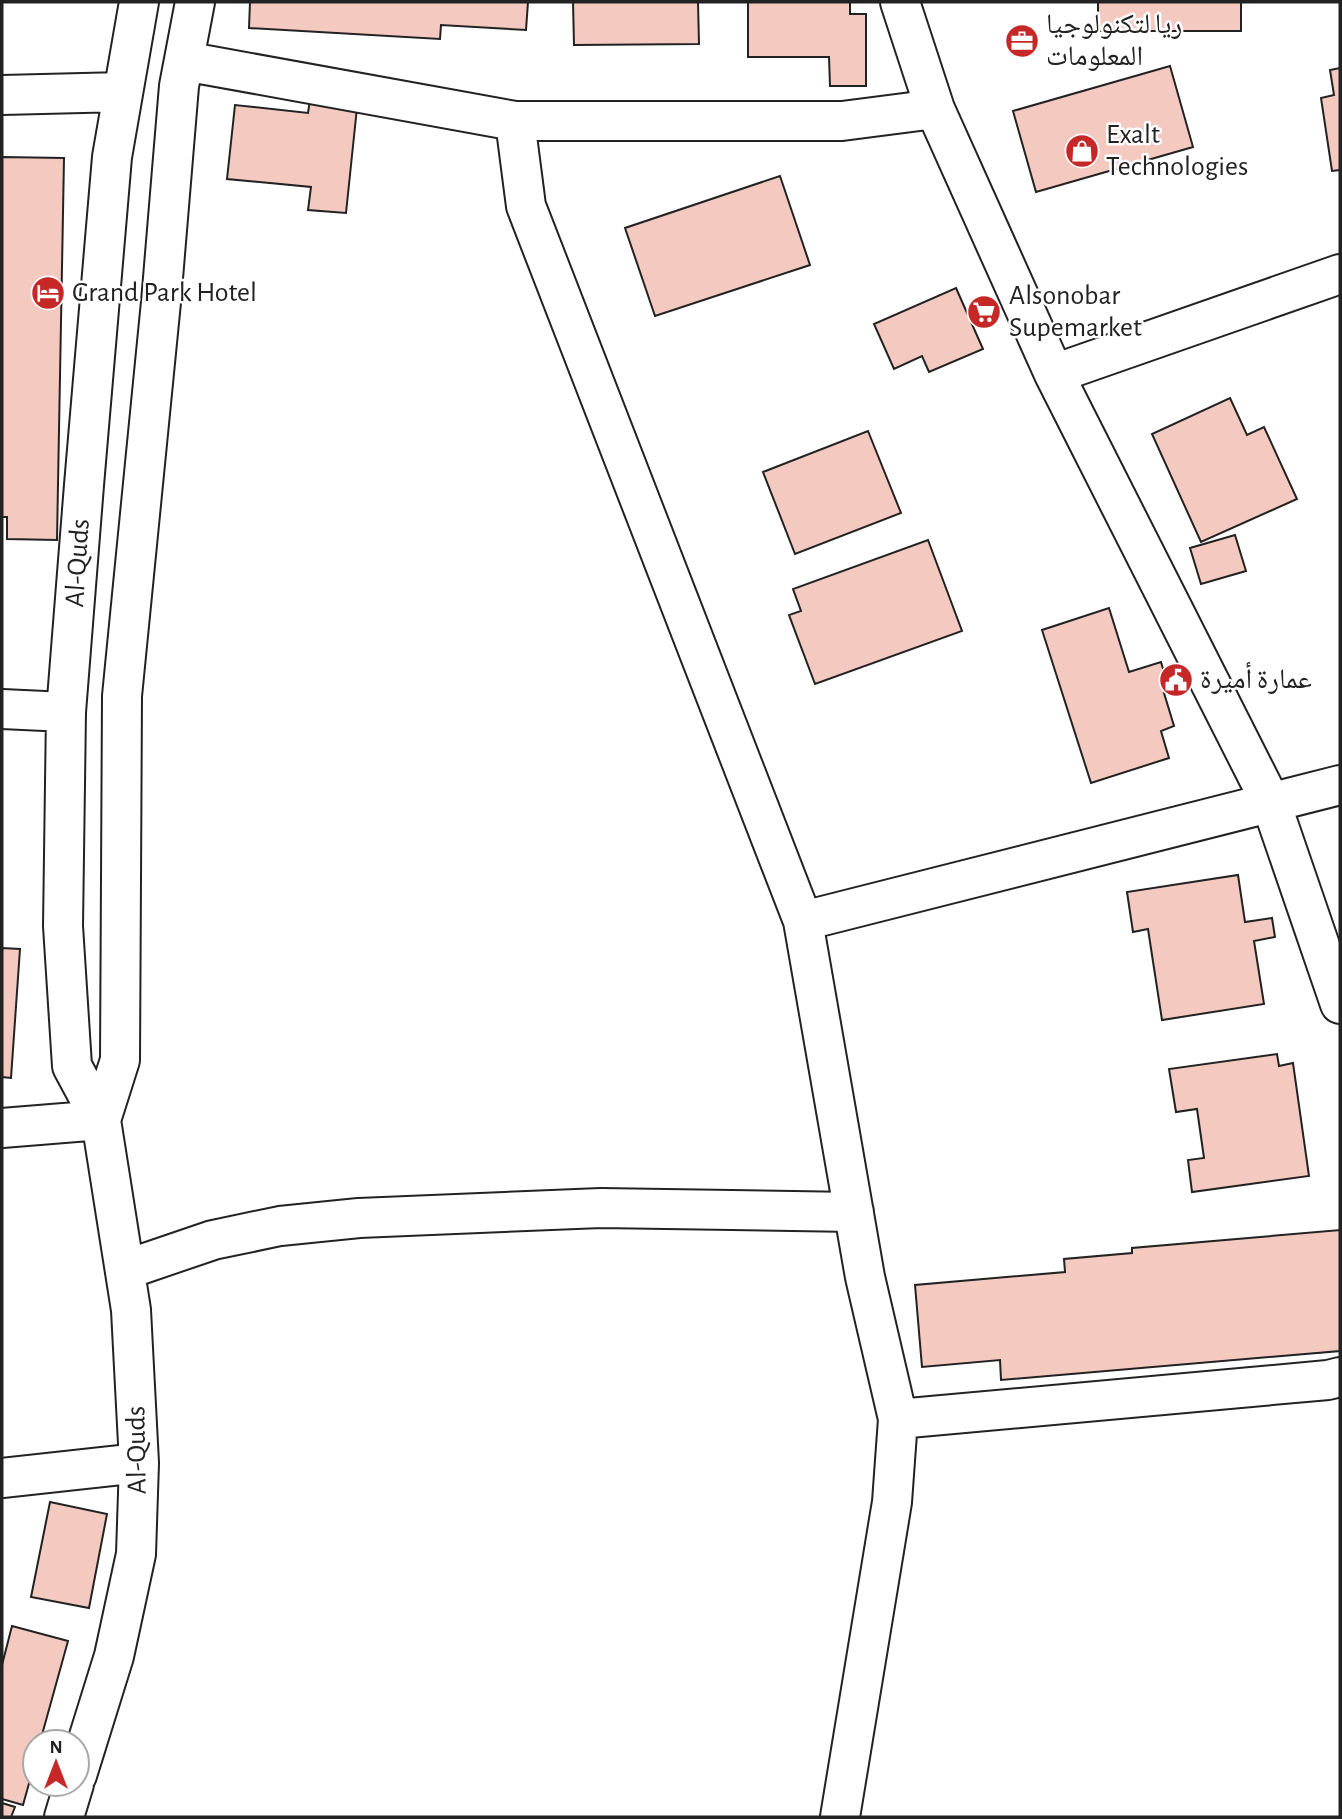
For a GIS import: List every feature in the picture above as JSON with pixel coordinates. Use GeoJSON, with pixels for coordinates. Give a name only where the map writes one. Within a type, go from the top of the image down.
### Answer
{"type":"FeatureCollection","features":[{"type":"Feature","properties":{"kind":"street","name":"Al-Quds"},"geometry":{"type":"LineString","coordinates":[[91,1730],[114,1656],[135,1555],[139,1464],[131,1310],[101,1120],[72,1066],[63,926],[66,712],[112,157],[139,2]]}},
{"type":"Feature","properties":{"kind":"street","name":"Al-Quds"},"geometry":{"type":"LineString","coordinates":[[101,1120],[120,1060],[122,696],[160,316],[179,86],[195,2]]}},
{"type":"Feature","properties":{"kind":"street"},"geometry":{"type":"LineString","coordinates":[[900,2],[935,109],[1054,374],[1271,803],[1340,1004]]}},
{"type":"Feature","properties":{"kind":"street"},"geometry":{"type":"LineString","coordinates":[[184,61],[515,121],[842,121],[935,109]]}},
{"type":"Feature","properties":{"kind":"street"},"geometry":{"type":"LineString","coordinates":[[2,95],[123,92]]}},
{"type":"Feature","properties":{"kind":"street"},"geometry":{"type":"LineString","coordinates":[[515,121],[526,206],[803,921],[865,1277],[898,1419],[892,1502],[840,1817]]}},
{"type":"Feature","properties":{"kind":"street"},"geometry":{"type":"LineString","coordinates":[[1054,374],[1340,274]]}},
{"type":"Feature","properties":{"kind":"street"},"geometry":{"type":"LineString","coordinates":[[2,709],[66,712]]}},
{"type":"Feature","properties":{"kind":"street"},"geometry":{"type":"LineString","coordinates":[[803,921],[1340,785]]}},
{"type":"Feature","properties":{"kind":"street"},"geometry":{"type":"LineString","coordinates":[[2,1128],[101,1120]]}},
{"type":"Feature","properties":{"kind":"street"},"geometry":{"type":"LineString","coordinates":[[125,1270],[213,1240],[280,1226],[359,1218],[601,1208],[854,1212]]}},
{"type":"Feature","properties":{"kind":"street"},"geometry":{"type":"LineString","coordinates":[[898,1419],[1340,1377]]}},
{"type":"Feature","properties":{"kind":"street"},"geometry":{"type":"LineString","coordinates":[[2,1478],[139,1464]]}},
{"type":"Feature","properties":{"kind":"street"},"geometry":{"type":"LineString","coordinates":[[64,1817],[70,1798]]}},
{"type":"Feature","properties":{"kind":"building"},"geometry":{"type":"Polygon","coordinates":[[[250,2],[528,2],[526,30],[441,25],[440,39],[249,28],[250,2]]]}},
{"type":"Feature","properties":{"kind":"building"},"geometry":{"type":"Polygon","coordinates":[[[573,2],[698,2],[699,44],[574,45],[573,2]]]}},
{"type":"Feature","properties":{"kind":"building"},"geometry":{"type":"Polygon","coordinates":[[[748,2],[850,2],[850,14],[866,14],[866,86],[830,86],[829,57],[748,57],[748,2]]]}},
{"type":"Feature","properties":{"kind":"building"},"geometry":{"type":"Polygon","coordinates":[[[1098,2],[1241,2],[1241,31],[1098,31],[1098,2]]]}},
{"type":"Feature","properties":{"kind":"building"},"geometry":{"type":"Polygon","coordinates":[[[1170,66],[1193,147],[1036,192],[1013,111],[1170,66]]]}},
{"type":"Feature","properties":{"kind":"building"},"geometry":{"type":"Polygon","coordinates":[[[1340,68],[1340,170],[1332,171],[1321,98],[1334,95],[1330,70],[1340,68]]]}},
{"type":"Feature","properties":{"kind":"building"},"geometry":{"type":"Polygon","coordinates":[[[311,93],[358,98],[346,213],[308,210],[311,187],[227,179],[235,105],[308,113],[311,93]]]}},
{"type":"Feature","properties":{"kind":"building"},"geometry":{"type":"Polygon","coordinates":[[[2,157],[64,158],[57,540],[7,539],[7,517],[2,517],[2,157]]]}},
{"type":"Feature","properties":{"kind":"building"},"geometry":{"type":"Polygon","coordinates":[[[780,176],[810,265],[655,316],[625,228],[780,176]]]}},
{"type":"Feature","properties":{"kind":"building"},"geometry":{"type":"Polygon","coordinates":[[[956,288],[983,349],[929,372],[922,356],[894,369],[874,324],[956,288]]]}},
{"type":"Feature","properties":{"kind":"building"},"geometry":{"type":"Polygon","coordinates":[[[1230,398],[1247,435],[1264,427],[1297,499],[1201,542],[1152,434],[1230,398]]]}},
{"type":"Feature","properties":{"kind":"building"},"geometry":{"type":"Polygon","coordinates":[[[868,431],[901,513],[795,554],[763,472],[868,431]]]}},
{"type":"Feature","properties":{"kind":"building"},"geometry":{"type":"Polygon","coordinates":[[[1235,535],[1246,571],[1201,584],[1190,548],[1235,535]]]}},
{"type":"Feature","properties":{"kind":"building"},"geometry":{"type":"Polygon","coordinates":[[[928,540],[962,631],[815,684],[789,615],[801,611],[793,589],[928,540]]]}},
{"type":"Feature","properties":{"kind":"building"},"geometry":{"type":"Polygon","coordinates":[[[1109,608],[1129,672],[1161,662],[1170,692],[1164,693],[1174,726],[1161,731],[1169,758],[1091,783],[1042,630],[1109,608]]]}},
{"type":"Feature","properties":{"kind":"building"},"geometry":{"type":"Polygon","coordinates":[[[1238,875],[1245,922],[1272,918],[1275,937],[1254,941],[1264,1004],[1162,1020],[1148,929],[1133,932],[1127,892],[1238,875]]]}},
{"type":"Feature","properties":{"kind":"building"},"geometry":{"type":"Polygon","coordinates":[[[2,948],[20,949],[11,1078],[2,1077],[2,948]]]}},
{"type":"Feature","properties":{"kind":"building"},"geometry":{"type":"Polygon","coordinates":[[[1277,1054],[1279,1066],[1293,1063],[1309,1176],[1192,1192],[1188,1160],[1204,1158],[1197,1109],[1176,1112],[1169,1069],[1277,1054]]]}},
{"type":"Feature","properties":{"kind":"building"},"geometry":{"type":"Polygon","coordinates":[[[1340,1230],[1340,1351],[1001,1380],[1000,1360],[922,1367],[915,1285],[1065,1272],[1064,1259],[1132,1253],[1132,1248],[1340,1230]]]}},
{"type":"Feature","properties":{"kind":"building"},"geometry":{"type":"Polygon","coordinates":[[[50,1502],[107,1514],[89,1608],[31,1597],[50,1502]]]}},
{"type":"Feature","properties":{"kind":"building"},"geometry":{"type":"Polygon","coordinates":[[[12,1626],[68,1641],[44,1728],[21,1728],[21,1798],[25,1798],[23,1805],[2,1799],[2,1665],[12,1626]]]}},
{"type":"Feature","properties":{"kind":"building"},"geometry":{"type":"Polygon","coordinates":[[[2,1803],[15,1807],[11,1817],[2,1817],[2,1803]]]}},
{"type":"Feature","properties":{"kind":"place","name":"ريا لتكنولوجيا المعلومات"},"geometry":{"type":"Point","coordinates":[1022,41]}},
{"type":"Feature","properties":{"kind":"place","name":"Exalt Technologies"},"geometry":{"type":"Point","coordinates":[1082,151]}},
{"type":"Feature","properties":{"kind":"place","name":"Grand Park Hotel"},"geometry":{"type":"Point","coordinates":[48,293]}},
{"type":"Feature","properties":{"kind":"place","name":"Alsonobar Supemarket"},"geometry":{"type":"Point","coordinates":[984,312]}},
{"type":"Feature","properties":{"kind":"place","name":"عمارة أميرة"},"geometry":{"type":"Point","coordinates":[1176,680]}}]}
